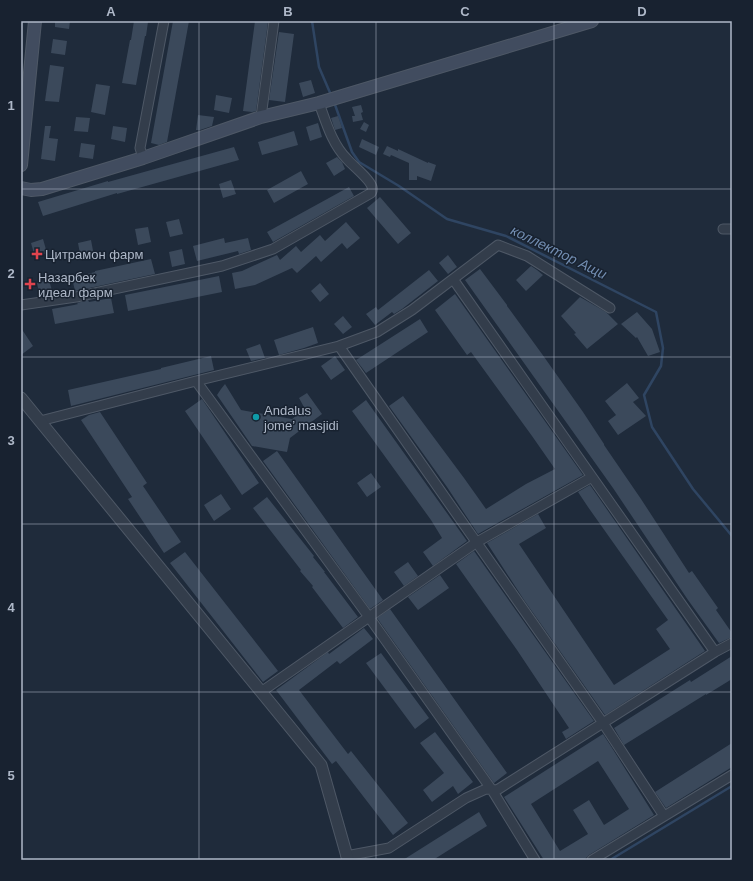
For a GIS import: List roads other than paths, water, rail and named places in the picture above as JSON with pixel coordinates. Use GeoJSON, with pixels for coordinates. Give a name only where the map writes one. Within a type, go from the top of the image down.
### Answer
{"type":"FeatureCollection","features":[{"type":"Feature","properties":{"kind":"main road"},"geometry":{"type":"LineString","coordinates":[[21,165],[23,120],[35,21]]}},
{"type":"Feature","properties":{"kind":"main road"},"geometry":{"type":"LineString","coordinates":[[21,188],[31,190],[42,189],[142,158],[261,117],[322,102],[592,21]]}},
{"type":"Feature","properties":{"kind":"street"},"geometry":{"type":"LineString","coordinates":[[142,158],[140,148],[164,21]]}},
{"type":"Feature","properties":{"kind":"street"},"geometry":{"type":"LineString","coordinates":[[261,117],[274,21]]}},
{"type":"Feature","properties":{"kind":"street"},"geometry":{"type":"LineString","coordinates":[[21,305],[76,297],[222,266],[273,249],[371,193],[372,186],[337,146],[326,125],[322,102]]}},
{"type":"Feature","properties":{"kind":"street"},"geometry":{"type":"LineString","coordinates":[[40,421],[339,346],[377,332],[412,310],[498,245],[527,256],[610,308]]}},
{"type":"Feature","properties":{"kind":"street"},"geometry":{"type":"LineString","coordinates":[[453,279],[715,652]]}},
{"type":"Feature","properties":{"kind":"street"},"geometry":{"type":"LineString","coordinates":[[339,346],[603,723],[664,816]]}},
{"type":"Feature","properties":{"kind":"street"},"geometry":{"type":"LineString","coordinates":[[196,381],[369,617],[492,790],[535,860]]}},
{"type":"Feature","properties":{"kind":"street"},"geometry":{"type":"LineString","coordinates":[[21,398],[322,765],[347,858],[389,848],[466,798],[486,789],[497,790],[715,652],[732,643]]}},
{"type":"Feature","properties":{"kind":"street"},"geometry":{"type":"LineString","coordinates":[[261,692],[477,542],[592,477]]}},
{"type":"Feature","properties":{"kind":"street"},"geometry":{"type":"LineString","coordinates":[[592,860],[732,775]]}},
{"type":"Feature","properties":{"kind":"waterway","name":"коллектор Ащи"},"geometry":{"type":"LineString","coordinates":[[312,21],[319,67],[331,95]]}},
{"type":"Feature","properties":{"kind":"waterway","name":"коллектор Ащи"},"geometry":{"type":"LineString","coordinates":[[334,102],[352,152],[359,162],[399,186],[447,219],[506,236],[656,312],[663,348],[661,366],[644,395],[652,427],[693,489],[732,536]]}},
{"type":"Feature","properties":{"kind":"waterway"},"geometry":{"type":"LineString","coordinates":[[610,860],[732,786]]}},
{"type":"Feature","properties":{"kind":"place","name":"Цитрамон фарм"},"geometry":{"type":"Point","coordinates":[37,254]}},
{"type":"Feature","properties":{"kind":"place","name":"Назарбек идеал фарм"},"geometry":{"type":"Point","coordinates":[30,284]}},
{"type":"Feature","properties":{"kind":"place","name":"Andalus jome’ masjidi"},"geometry":{"type":"Point","coordinates":[256,417]}}]}
